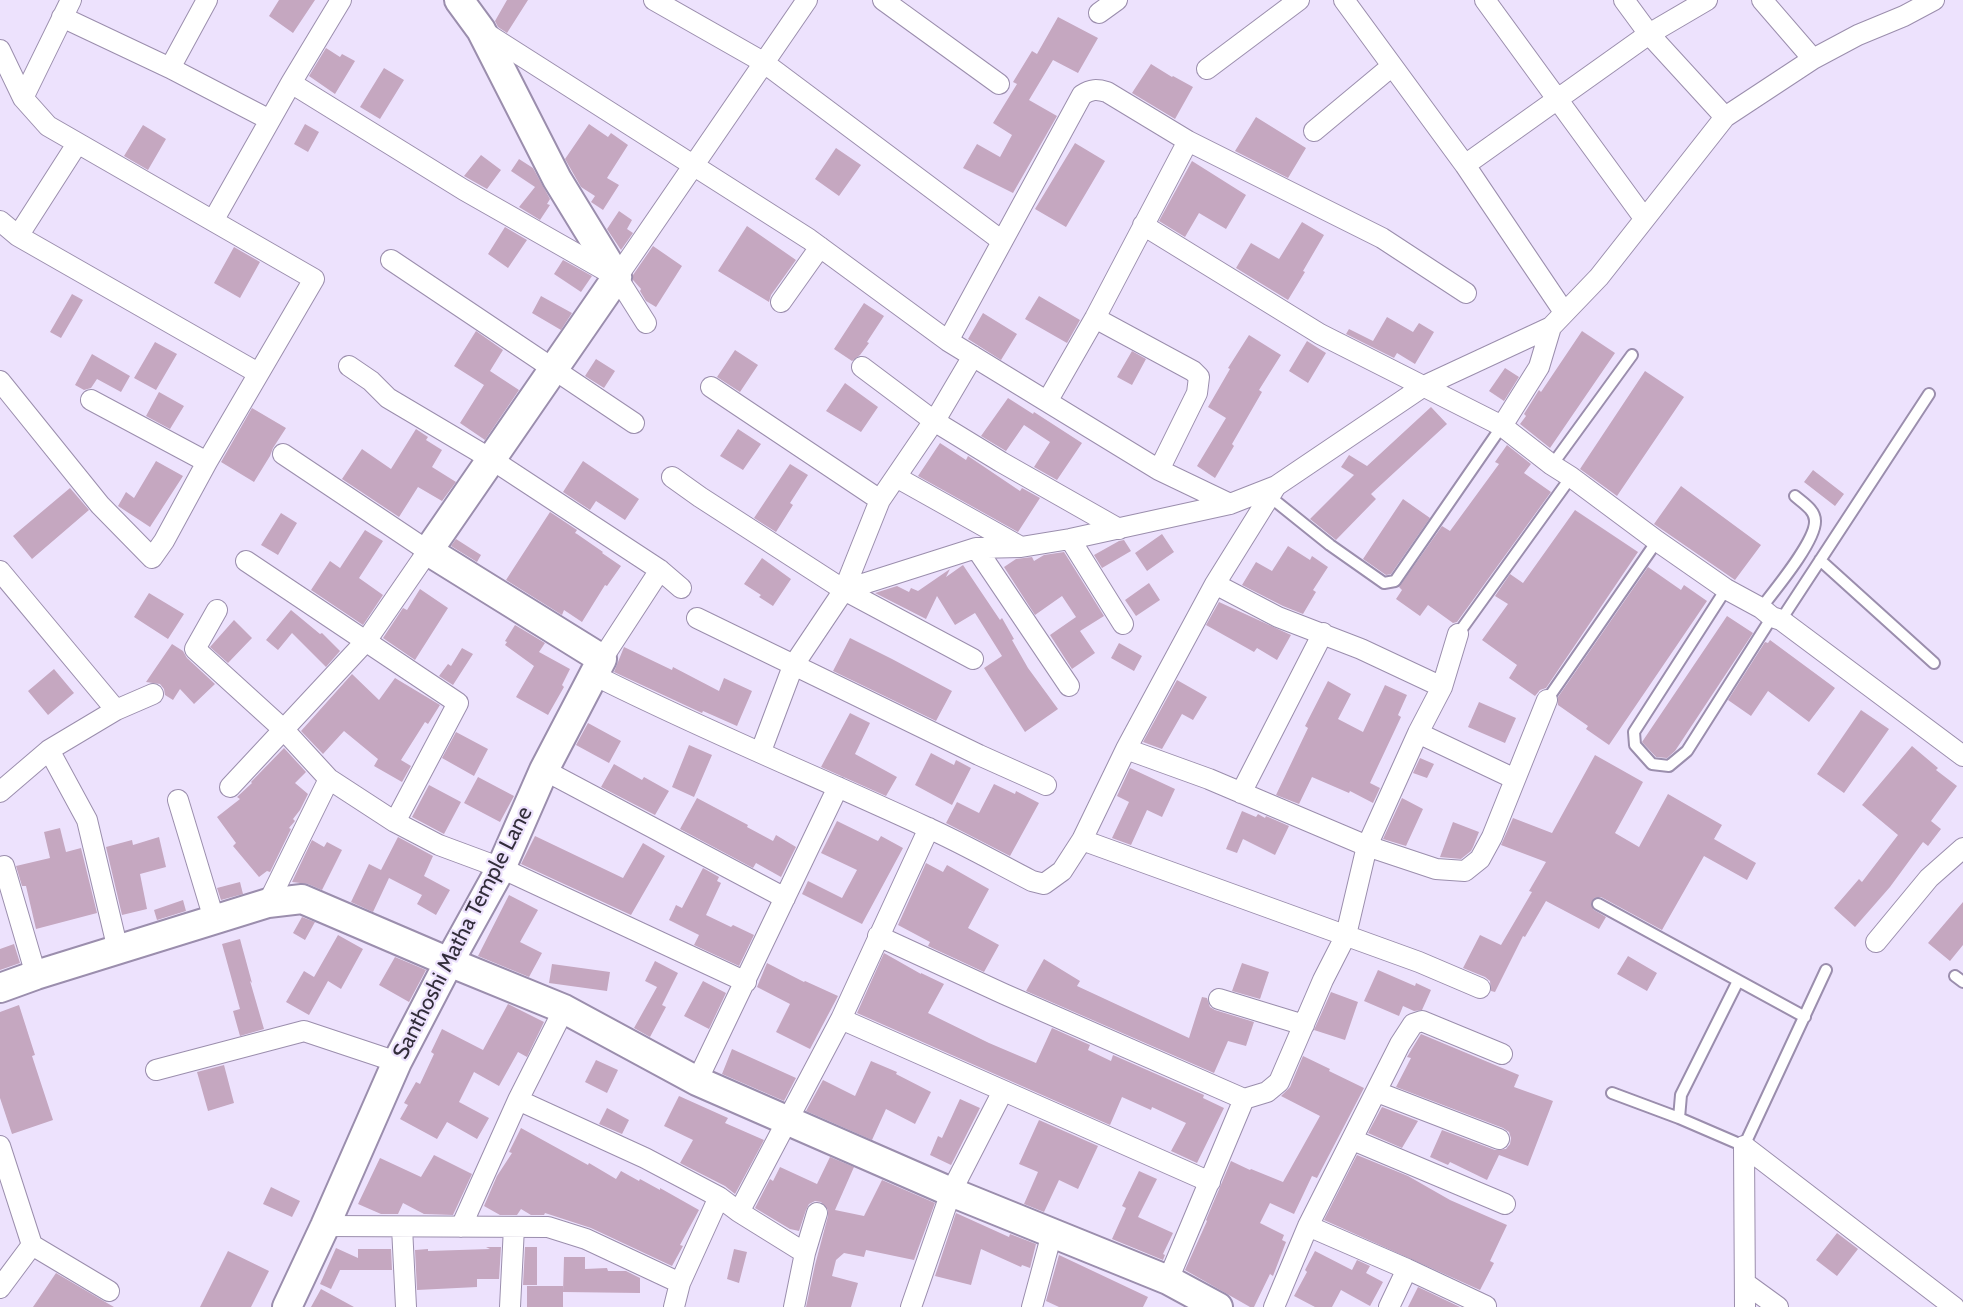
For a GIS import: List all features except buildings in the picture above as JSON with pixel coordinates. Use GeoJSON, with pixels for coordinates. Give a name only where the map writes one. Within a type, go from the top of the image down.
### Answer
{"type":"FeatureCollection","features":[{"type":"Feature","properties":{"kind":"street"},"geometry":{"type":"LineString","coordinates":[[170,68],[207,0]]}},
{"type":"Feature","properties":{"kind":"street"},"geometry":{"type":"LineString","coordinates":[[213,221],[341,0]]}},
{"type":"Feature","properties":{"kind":"street"},"geometry":{"type":"LineString","coordinates":[[654,0],[674,5],[763,62],[1002,241]]}},
{"type":"Feature","properties":{"kind":"street"},"geometry":{"type":"LineString","coordinates":[[230,786],[366,641],[807,0]]}},
{"type":"Feature","properties":{"kind":"street"},"geometry":{"type":"LineString","coordinates":[[883,0],[999,84]]}},
{"type":"Feature","properties":{"kind":"street"},"geometry":{"type":"LineString","coordinates":[[1099,13],[1117,0]]}},
{"type":"Feature","properties":{"kind":"street"},"geometry":{"type":"LineString","coordinates":[[1207,69],[1299,0]]}},
{"type":"Feature","properties":{"kind":"street"},"geometry":{"type":"LineString","coordinates":[[1344,0],[1464,165],[1564,312]]}},
{"type":"Feature","properties":{"kind":"street"},"geometry":{"type":"LineString","coordinates":[[1485,0],[1644,218]]}},
{"type":"Feature","properties":{"kind":"street"},"geometry":{"type":"LineString","coordinates":[[1624,0],[1649,34],[1725,117]]}},
{"type":"Feature","properties":{"kind":"street"},"geometry":{"type":"LineString","coordinates":[[1464,165],[1649,34],[1707,0]]}},
{"type":"Feature","properties":{"kind":"street"},"geometry":{"type":"LineString","coordinates":[[1762,0],[1813,58]]}},
{"type":"Feature","properties":{"kind":"street"},"geometry":{"type":"LineString","coordinates":[[844,590],[976,548],[1021,547],[1070,539],[1230,504],[1272,491],[1424,386],[1551,327],[1599,277],[1725,117],[1813,58],[1858,35],[1904,16],[1928,1]]}},
{"type":"Feature","properties":{"kind":"street"},"geometry":{"type":"LineString","coordinates":[[463,2],[481,30],[556,178],[646,323]]}},
{"type":"Feature","properties":{"kind":"street"},"geometry":{"type":"LineString","coordinates":[[23,98],[67,8],[170,68],[270,120]]}},
{"type":"Feature","properties":{"kind":"street"},"geometry":{"type":"LineString","coordinates":[[481,30],[820,247],[948,341],[1159,470],[1230,504]]}},
{"type":"Feature","properties":{"kind":"street"},"geometry":{"type":"LineString","coordinates":[[0,50],[23,98],[48,126],[314,279],[207,462],[164,541],[152,558],[100,505],[0,381]]}},
{"type":"Feature","properties":{"kind":"street"},"geometry":{"type":"LineString","coordinates":[[1314,130],[1392,66]]}},
{"type":"Feature","properties":{"kind":"street"},"geometry":{"type":"LineString","coordinates":[[291,83],[464,190],[617,277]]}},
{"type":"Feature","properties":{"kind":"street"},"geometry":{"type":"LineString","coordinates":[[948,341],[1082,95],[1089,90],[1098,89],[1107,92],[1188,141],[1382,238],[1466,293]]}},
{"type":"Feature","properties":{"kind":"street"},"geometry":{"type":"LineString","coordinates":[[1047,400],[1095,318],[1188,141]]}},
{"type":"Feature","properties":{"kind":"street"},"geometry":{"type":"LineString","coordinates":[[18,236],[77,144]]}},
{"type":"Feature","properties":{"kind":"street"},"geometry":{"type":"LineString","coordinates":[[0,221],[18,236],[258,373]]}},
{"type":"Feature","properties":{"kind":"street"},"geometry":{"type":"LineString","coordinates":[[1143,225],[1320,334],[1502,426],[1657,541],[1726,589],[1771,615],[1963,756]]}},
{"type":"Feature","properties":{"kind":"street"},"geometry":{"type":"LineString","coordinates":[[781,302],[820,247]]}},
{"type":"Feature","properties":{"kind":"street"},"geometry":{"type":"LineString","coordinates":[[391,260],[634,423]]}},
{"type":"Feature","properties":{"kind":"street"},"geometry":{"type":"LineString","coordinates":[[1095,318],[1193,371],[1199,377],[1197,393],[1159,470]]}},
{"type":"Feature","properties":{"kind":"street"},"geometry":{"type":"LineString","coordinates":[[1502,426],[1539,367],[1551,327]]}},
{"type":"Feature","properties":{"kind":"street"},"geometry":{"type":"LineString","coordinates":[[761,751],[793,666],[844,590],[880,500],[934,421],[974,356]]}},
{"type":"Feature","properties":{"kind":"street"},"geometry":{"type":"LineString","coordinates":[[349,366],[371,381],[388,398],[491,459],[660,570],[681,588]]}},
{"type":"Feature","properties":{"kind":"street"},"geometry":{"type":"LineString","coordinates":[[862,367],[934,421],[1119,529]]}},
{"type":"Feature","properties":{"kind":"street"},"geometry":{"type":"LineString","coordinates":[[711,387],[880,500]]}},
{"type":"Feature","properties":{"kind":"street"},"geometry":{"type":"LineString","coordinates":[[91,400],[207,462]]}},
{"type":"Feature","properties":{"kind":"street"},"geometry":{"type":"LineString","coordinates":[[283,454],[671,714],[761,751],[1044,884],[1062,871],[1082,840],[1126,749],[1215,584],[1272,491]]}},
{"type":"Feature","properties":{"kind":"street"},"geometry":{"type":"LineString","coordinates":[[672,477],[699,497],[844,590],[973,659]]}},
{"type":"Feature","properties":{"kind":"street"},"geometry":{"type":"LineString","coordinates":[[896,477],[1021,547]]}},
{"type":"Feature","properties":{"kind":"street"},"geometry":{"type":"LineString","coordinates":[[1070,539],[1123,624]]}},
{"type":"Feature","properties":{"kind":"street"},"geometry":{"type":"LineString","coordinates":[[976,548],[1069,686]]}},
{"type":"Feature","properties":{"kind":"street"},"geometry":{"type":"LineString","coordinates":[[246,561],[458,703],[395,822]]}},
{"type":"Feature","properties":{"kind":"street","name":"Santhoshi Matha Temple Lane"},"geometry":{"type":"LineString","coordinates":[[287,1307],[398,1062],[449,962],[501,868],[544,770],[598,667],[660,570]]}},
{"type":"Feature","properties":{"kind":"street"},"geometry":{"type":"LineString","coordinates":[[0,571],[116,710]]}},
{"type":"Feature","properties":{"kind":"street"},"geometry":{"type":"LineString","coordinates":[[1215,584],[1278,617],[1323,633],[1442,687]]}},
{"type":"Feature","properties":{"kind":"street"},"geometry":{"type":"LineString","coordinates":[[218,610],[195,650],[284,730],[329,778],[395,822],[439,845],[501,868],[746,982]]}},
{"type":"Feature","properties":{"kind":"street"},"geometry":{"type":"LineString","coordinates":[[697,618],[793,666],[1046,785]]}},
{"type":"Feature","properties":{"kind":"street"},"geometry":{"type":"LineString","coordinates":[[1241,793],[1323,633]]}},
{"type":"Feature","properties":{"kind":"street"},"geometry":{"type":"LineString","coordinates":[[878,936],[1244,1099],[1267,1092],[1279,1082],[1323,980],[1346,935],[1367,846],[1418,733],[1442,687],[1458,634]]}},
{"type":"Feature","properties":{"kind":"street"},"geometry":{"type":"LineString","coordinates":[[0,792],[50,750],[116,710],[153,694]]}},
{"type":"Feature","properties":{"kind":"street"},"geometry":{"type":"LineString","coordinates":[[1126,749],[1209,779],[1367,846],[1436,869],[1465,871],[1480,859],[1492,837],[1547,700]]}},
{"type":"Feature","properties":{"kind":"street"},"geometry":{"type":"LineString","coordinates":[[1418,733],[1515,779]]}},
{"type":"Feature","properties":{"kind":"street"},"geometry":{"type":"LineString","coordinates":[[50,750],[87,820],[117,950]]}},
{"type":"Feature","properties":{"kind":"street"},"geometry":{"type":"LineString","coordinates":[[544,770],[785,898]]}},
{"type":"Feature","properties":{"kind":"street"},"geometry":{"type":"LineString","coordinates":[[268,903],[329,778]]}},
{"type":"Feature","properties":{"kind":"street"},"geometry":{"type":"LineString","coordinates":[[697,1081],[838,787]]}},
{"type":"Feature","properties":{"kind":"street"},"geometry":{"type":"LineString","coordinates":[[178,800],[214,919]]}},
{"type":"Feature","properties":{"kind":"street"},"geometry":{"type":"LineString","coordinates":[[739,1212],[841,1019],[929,828]]}},
{"type":"Feature","properties":{"kind":"street"},"geometry":{"type":"LineString","coordinates":[[1082,840],[1419,962],[1480,988]]}},
{"type":"Feature","properties":{"kind":"street"},"geometry":{"type":"LineString","coordinates":[[1876,942],[1929,878],[1963,848]]}},
{"type":"Feature","properties":{"kind":"street"},"geometry":{"type":"LineString","coordinates":[[4,866],[36,975]]}},
{"type":"Feature","properties":{"kind":"street"},"geometry":{"type":"LineString","coordinates":[[0,988],[268,903],[302,899],[564,1009],[697,1081],[951,1192],[1168,1280],[1218,1307]]}},
{"type":"Feature","properties":{"kind":"street"},"geometry":{"type":"LineString","coordinates":[[1220,999],[1304,1025]]}},
{"type":"Feature","properties":{"kind":"street"},"geometry":{"type":"LineString","coordinates":[[461,1227],[518,1100],[564,1009]]}},
{"type":"Feature","properties":{"kind":"street"},"geometry":{"type":"LineString","coordinates":[[841,1019],[1210,1182]]}},
{"type":"Feature","properties":{"kind":"street"},"geometry":{"type":"LineString","coordinates":[[1274,1307],[1308,1226],[1409,1027],[1417,1021],[1422,1021],[1502,1054]]}},
{"type":"Feature","properties":{"kind":"street"},"geometry":{"type":"LineString","coordinates":[[156,1070],[304,1031],[398,1062]]}},
{"type":"Feature","properties":{"kind":"street"},"geometry":{"type":"LineString","coordinates":[[911,1307],[951,1192],[1003,1091]]}},
{"type":"Feature","properties":{"kind":"street"},"geometry":{"type":"LineString","coordinates":[[1377,1092],[1499,1139]]}},
{"type":"Feature","properties":{"kind":"street"},"geometry":{"type":"LineString","coordinates":[[1168,1280],[1244,1099]]}},
{"type":"Feature","properties":{"kind":"street"},"geometry":{"type":"LineString","coordinates":[[518,1100],[645,1158],[719,1197],[805,1253]]}},
{"type":"Feature","properties":{"kind":"street"},"geometry":{"type":"LineString","coordinates":[[1353,1140],[1505,1204]]}},
{"type":"Feature","properties":{"kind":"street"},"geometry":{"type":"LineString","coordinates":[[0,1146],[32,1245],[109,1291]]}},
{"type":"Feature","properties":{"kind":"street"},"geometry":{"type":"LineString","coordinates":[[1744,1146],[1745,1307]]}},
{"type":"Feature","properties":{"kind":"street"},"geometry":{"type":"LineString","coordinates":[[1744,1146],[1954,1307]]}},
{"type":"Feature","properties":{"kind":"street"},"geometry":{"type":"LineString","coordinates":[[674,1307],[680,1283],[719,1197]]}},
{"type":"Feature","properties":{"kind":"street"},"geometry":{"type":"LineString","coordinates":[[794,1307],[805,1253],[817,1213]]}},
{"type":"Feature","properties":{"kind":"street"},"geometry":{"type":"LineString","coordinates":[[325,1226],[548,1227],[586,1239],[680,1283]]}},
{"type":"Feature","properties":{"kind":"street"},"geometry":{"type":"LineString","coordinates":[[1308,1226],[1486,1306]]}},
{"type":"Feature","properties":{"kind":"street"},"geometry":{"type":"LineString","coordinates":[[402,1227],[406,1307]]}},
{"type":"Feature","properties":{"kind":"street"},"geometry":{"type":"LineString","coordinates":[[510,1307],[514,1227]]}},
{"type":"Feature","properties":{"kind":"street"},"geometry":{"type":"LineString","coordinates":[[1032,1307],[1052,1233]]}},
{"type":"Feature","properties":{"kind":"street"},"geometry":{"type":"LineString","coordinates":[[0,1288],[32,1245]]}},
{"type":"Feature","properties":{"kind":"street"},"geometry":{"type":"LineString","coordinates":[[1389,1307],[1407,1269]]}},
{"type":"Feature","properties":{"kind":"street"},"geometry":{"type":"LineString","coordinates":[[1745,1283],[1779,1307]]}},
{"type":"Feature","properties":{"kind":"lane"},"geometry":{"type":"LineString","coordinates":[[1552,465],[1632,355]]}},
{"type":"Feature","properties":{"kind":"lane"},"geometry":{"type":"LineString","coordinates":[[1771,615],[1820,560],[1929,394]]}},
{"type":"Feature","properties":{"kind":"lane"},"geometry":{"type":"LineString","coordinates":[[1272,491],[1330,545],[1384,583],[1391,583],[1395,581],[1502,426]]}},
{"type":"Feature","properties":{"kind":"lane"},"geometry":{"type":"LineString","coordinates":[[1458,634],[1571,477]]}},
{"type":"Feature","properties":{"kind":"lane"},"geometry":{"type":"LineString","coordinates":[[1726,589],[1634,732],[1635,745],[1652,764],[1669,766],[1687,751],[1771,615],[1810,538],[1815,522],[1812,512],[1795,496]]}},
{"type":"Feature","properties":{"kind":"lane"},"geometry":{"type":"LineString","coordinates":[[1547,700],[1657,541]]}},
{"type":"Feature","properties":{"kind":"lane"},"geometry":{"type":"LineString","coordinates":[[1820,560],[1934,663]]}},
{"type":"Feature","properties":{"kind":"lane"},"geometry":{"type":"LineString","coordinates":[[1598,903],[1805,1017]]}},
{"type":"Feature","properties":{"kind":"lane"},"geometry":{"type":"LineString","coordinates":[[1612,1093],[1744,1146],[1826,970]]}},
{"type":"Feature","properties":{"kind":"lane"},"geometry":{"type":"LineString","coordinates":[[1679,1118],[1681,1095],[1738,981]]}}]}
